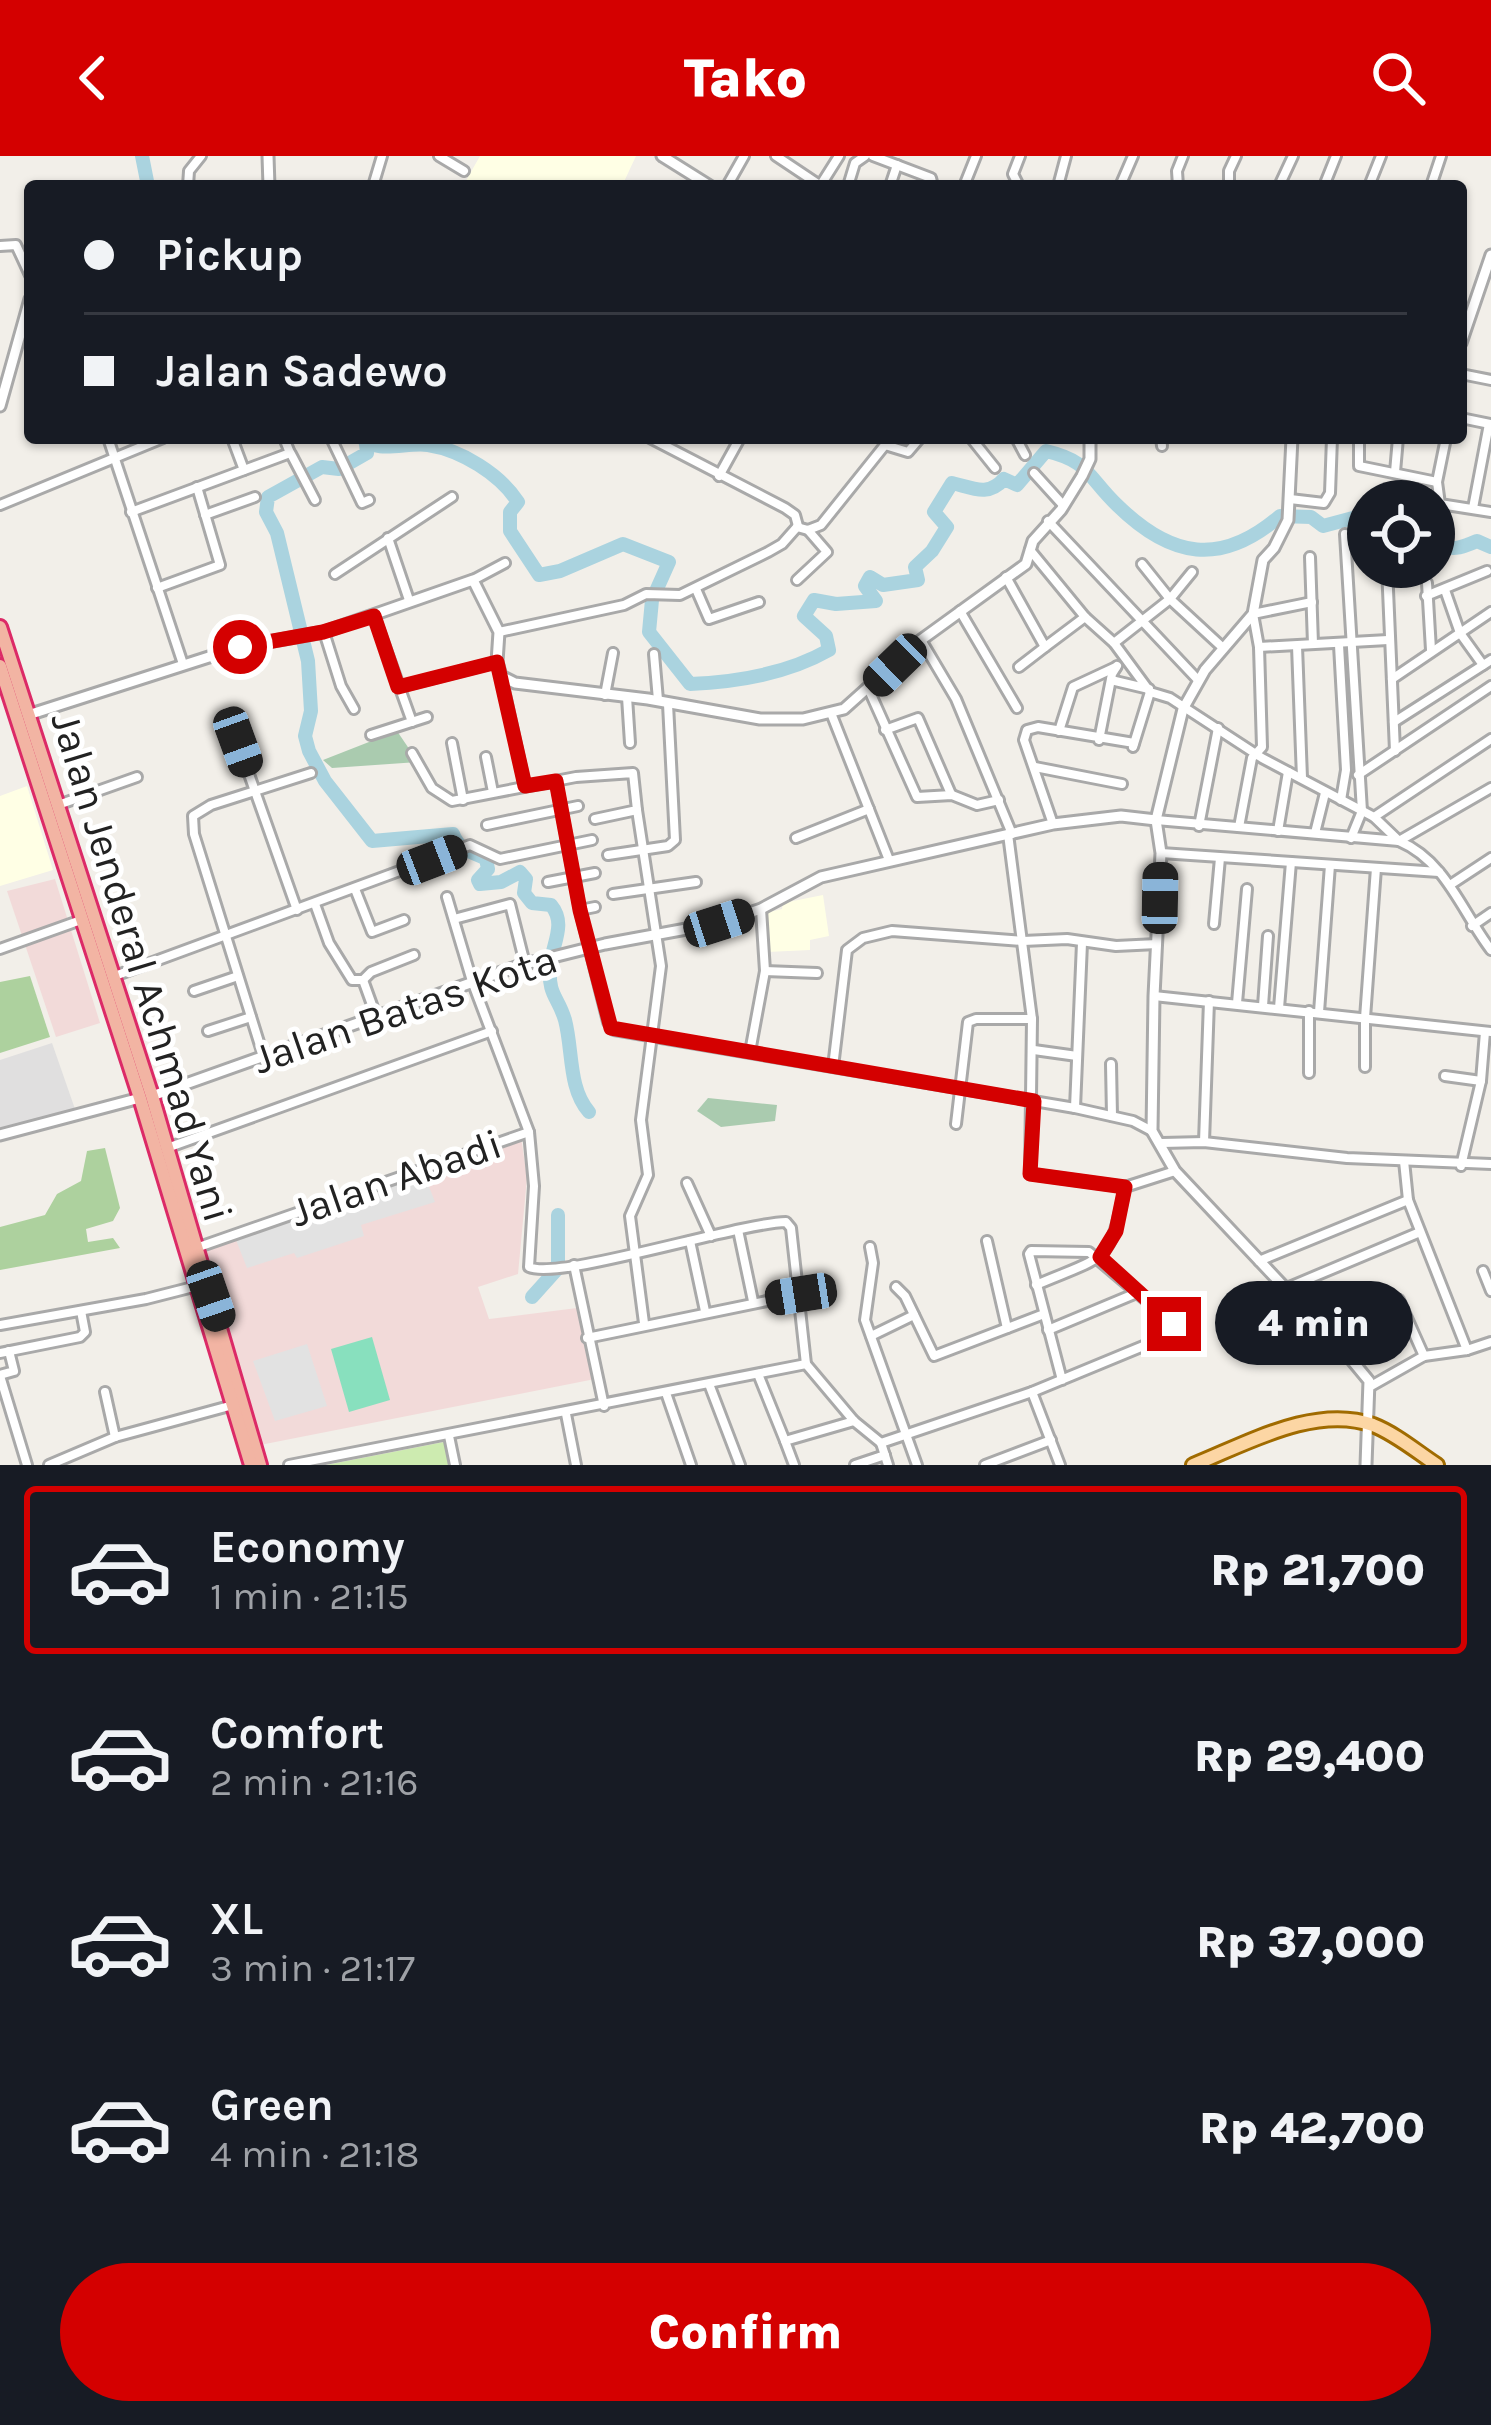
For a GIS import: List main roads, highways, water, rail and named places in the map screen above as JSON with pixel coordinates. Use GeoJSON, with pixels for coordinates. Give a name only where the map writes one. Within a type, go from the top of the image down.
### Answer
{"type":"FeatureCollection","features":[{"type":"Feature","properties":{"kind":"highway","name":"Jalan Jenderal Achmad Yani"},"geometry":{"type":"LineString","coordinates":[[1,634],[4,663],[81,920],[146,1097],[233,1405],[255,1465]]}},
{"type":"Feature","properties":{"kind":"highway","name":"Jalan Jenderal Achmad Yani"},"geometry":{"type":"LineString","coordinates":[[4,663],[28,715],[58,805],[112,977],[117,1009]]}},
{"type":"Feature","properties":{"kind":"highway","name":"Jalan Jenderal Achmad Yani"},"geometry":{"type":"LineString","coordinates":[[146,1097],[221,1325],[255,1465]]}},
{"type":"Feature","properties":{"kind":"main road"},"geometry":{"type":"LineString","coordinates":[[1193,1465],[1308,1423],[1331,1420],[1368,1423],[1437,1465]]}},
{"type":"Feature","properties":{"kind":"waterway"},"geometry":{"type":"LineString","coordinates":[[142,156],[147,180]]}},
{"type":"Feature","properties":{"kind":"waterway"},"geometry":{"type":"LineString","coordinates":[[366,444],[367,453],[339,469],[322,467],[268,497],[266,512],[277,533],[308,661],[311,711],[305,736],[309,751],[325,781],[372,841],[453,834],[463,848],[486,859],[488,869],[478,880],[480,884],[501,882],[520,872],[526,879],[524,893],[532,903],[551,905],[558,919],[551,984],[565,1020],[578,1092],[589,1112]]}},
{"type":"Feature","properties":{"kind":"waterway"},"geometry":{"type":"LineString","coordinates":[[373,444],[420,444]]}},
{"type":"Feature","properties":{"kind":"waterway"},"geometry":{"type":"LineString","coordinates":[[420,444],[466,458],[510,492],[518,502],[510,512],[510,531],[539,575],[623,544],[669,562],[652,600],[649,632],[690,684],[762,675],[829,650],[826,636],[804,616],[814,600],[836,604],[876,601],[865,586],[870,577],[883,585],[918,580],[915,567],[947,527],[934,512],[952,483],[980,490],[1004,479],[1017,485],[1046,451],[1079,465],[1137,523],[1157,536],[1197,550],[1237,543],[1280,516],[1311,517],[1323,526],[1347,520]]}},
{"type":"Feature","properties":{"kind":"waterway"},"geometry":{"type":"LineString","coordinates":[[1455,548],[1477,541],[1491,547]]}},
{"type":"Feature","properties":{"kind":"waterway"},"geometry":{"type":"LineString","coordinates":[[532,1297],[558,1268],[558,1215]]}}]}
